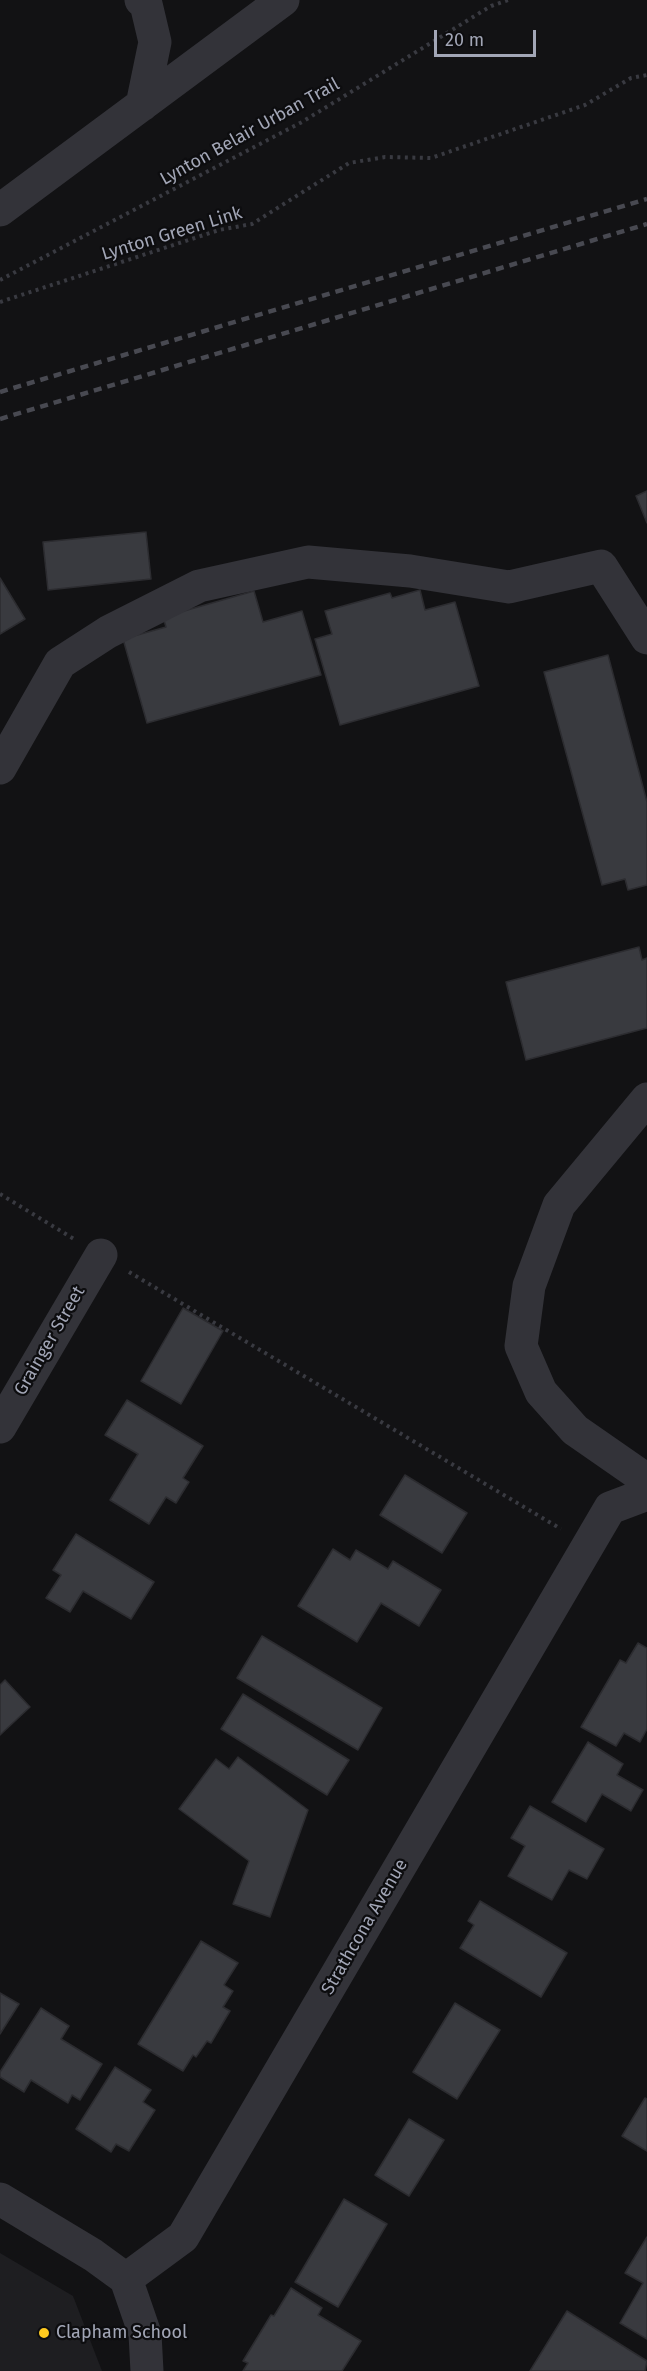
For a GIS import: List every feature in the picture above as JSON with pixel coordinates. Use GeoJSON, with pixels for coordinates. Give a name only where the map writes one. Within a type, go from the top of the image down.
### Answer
{"type":"FeatureCollection","features":[{"type":"Feature","properties":{"kind":"street"},"geometry":{"type":"LineString","coordinates":[[141,0],[146,4],[155,42],[142,105]]}},
{"type":"Feature","properties":{"kind":"street"},"geometry":{"type":"LineString","coordinates":[[0,210],[283,0]]}},
{"type":"Feature","properties":{"kind":"street"},"geometry":{"type":"LineString","coordinates":[[0,768],[60,663],[108,632],[199,586],[308,562],[410,571],[509,587],[601,566],[647,638]]}},
{"type":"Feature","properties":{"kind":"street"},"geometry":{"type":"LineString","coordinates":[[647,1099],[559,1205],[529,1286],[521,1346],[541,1392],[575,1430],[647,1480]]}},
{"type":"Feature","properties":{"kind":"street","name":"Grainger Street"},"geometry":{"type":"LineString","coordinates":[[0,1427],[100,1255]]}},
{"type":"Feature","properties":{"kind":"street","name":"Strathcona Avenue"},"geometry":{"type":"LineString","coordinates":[[126,2279],[183,2237],[610,1508],[647,1494]]}},
{"type":"Feature","properties":{"kind":"street"},"geometry":{"type":"LineString","coordinates":[[0,2199],[93,2255],[126,2279],[145,2334],[147,2371]]}},
{"type":"Feature","properties":{"kind":"path","name":"Lynton Belair Urban Trail"},"geometry":{"type":"LineString","coordinates":[[0,280],[302,122],[491,6],[508,0]]}},
{"type":"Feature","properties":{"kind":"path","name":"Lynton Green Link"},"geometry":{"type":"LineString","coordinates":[[0,302],[219,230],[252,224],[349,163],[385,157],[431,158],[585,105],[631,78],[647,75]]}},
{"type":"Feature","properties":{"kind":"path"},"geometry":{"type":"LineString","coordinates":[[0,1194],[588,1545]]}},
{"type":"Feature","properties":{"kind":"shaded area","name":"Clapham School"},"geometry":{"type":"Polygon","coordinates":[[[0,2253],[73,2296],[102,2371],[0,2371],[0,2253]]]}},
{"type":"Feature","properties":{"kind":"building"},"geometry":{"type":"Polygon","coordinates":[[[647,491],[647,523],[636,496],[647,491]]]}},
{"type":"Feature","properties":{"kind":"building"},"geometry":{"type":"Polygon","coordinates":[[[146,532],[151,579],[48,590],[43,542],[146,532]]]}},
{"type":"Feature","properties":{"kind":"building"},"geometry":{"type":"Polygon","coordinates":[[[0,578],[25,619],[0,634],[0,578]]]}},
{"type":"Feature","properties":{"kind":"building"},"geometry":{"type":"Polygon","coordinates":[[[420,590],[425,610],[455,602],[479,686],[340,725],[315,639],[332,634],[325,611],[390,593],[392,598],[420,590]]]}},
{"type":"Feature","properties":{"kind":"building"},"geometry":{"type":"Polygon","coordinates":[[[254,591],[263,622],[302,611],[321,675],[147,723],[123,639],[166,627],[163,617],[254,591]]]}},
{"type":"Feature","properties":{"kind":"building"},"geometry":{"type":"Polygon","coordinates":[[[608,655],[647,802],[647,885],[628,890],[625,879],[602,885],[544,672],[608,655]]]}},
{"type":"Feature","properties":{"kind":"building"},"geometry":{"type":"Polygon","coordinates":[[[639,947],[642,960],[647,958],[647,1028],[526,1060],[506,982],[639,947]]]}},
{"type":"Feature","properties":{"kind":"building"},"geometry":{"type":"Polygon","coordinates":[[[183,1308],[223,1331],[181,1404],[141,1381],[183,1308]]]}},
{"type":"Feature","properties":{"kind":"building"},"geometry":{"type":"Polygon","coordinates":[[[127,1400],[203,1446],[183,1478],[189,1482],[176,1503],[166,1497],[149,1524],[110,1500],[138,1454],[105,1435],[127,1400]]]}},
{"type":"Feature","properties":{"kind":"building"},"geometry":{"type":"Polygon","coordinates":[[[405,1475],[467,1513],[442,1553],[380,1515],[405,1475]]]}},
{"type":"Feature","properties":{"kind":"building"},"geometry":{"type":"Polygon","coordinates":[[[76,1534],[154,1582],[131,1619],[83,1591],[70,1612],[46,1598],[61,1575],[53,1570],[76,1534]]]}},
{"type":"Feature","properties":{"kind":"building"},"geometry":{"type":"Polygon","coordinates":[[[333,1549],[350,1560],[356,1550],[388,1569],[393,1561],[441,1590],[419,1626],[381,1603],[357,1642],[298,1606],[333,1549]]]}},
{"type":"Feature","properties":{"kind":"building"},"geometry":{"type":"Polygon","coordinates":[[[262,1636],[382,1708],[358,1750],[237,1678],[262,1636]]]}},
{"type":"Feature","properties":{"kind":"building"},"geometry":{"type":"Polygon","coordinates":[[[638,1643],[647,1648],[647,1729],[640,1742],[624,1733],[616,1746],[581,1727],[620,1660],[626,1663],[638,1643]]]}},
{"type":"Feature","properties":{"kind":"building"},"geometry":{"type":"Polygon","coordinates":[[[5,1680],[30,1707],[0,1735],[0,1685],[5,1680]]]}},
{"type":"Feature","properties":{"kind":"building"},"geometry":{"type":"Polygon","coordinates":[[[243,1694],[349,1760],[327,1795],[221,1729],[243,1694]]]}},
{"type":"Feature","properties":{"kind":"building"},"geometry":{"type":"Polygon","coordinates":[[[588,1742],[623,1764],[617,1775],[643,1790],[631,1811],[602,1794],[586,1822],[552,1802],[588,1742]]]}},
{"type":"Feature","properties":{"kind":"building"},"geometry":{"type":"Polygon","coordinates":[[[238,1757],[308,1810],[270,1917],[233,1904],[249,1861],[179,1809],[216,1759],[229,1769],[238,1757]]]}},
{"type":"Feature","properties":{"kind":"building"},"geometry":{"type":"Polygon","coordinates":[[[530,1806],[604,1849],[587,1879],[569,1870],[552,1900],[508,1876],[525,1846],[511,1838],[530,1806]]]}},
{"type":"Feature","properties":{"kind":"building"},"geometry":{"type":"Polygon","coordinates":[[[480,1901],[567,1953],[541,1997],[460,1948],[474,1925],[468,1921],[480,1901]]]}},
{"type":"Feature","properties":{"kind":"building"},"geometry":{"type":"Polygon","coordinates":[[[201,1941],[238,1963],[224,1985],[233,1991],[223,2007],[230,2011],[211,2043],[207,2041],[196,2057],[193,2055],[183,2071],[138,2044],[201,1941]]]}},
{"type":"Feature","properties":{"kind":"building"},"geometry":{"type":"Polygon","coordinates":[[[0,1993],[19,2004],[0,2034],[0,1993]]]}},
{"type":"Feature","properties":{"kind":"building"},"geometry":{"type":"Polygon","coordinates":[[[455,2003],[500,2030],[457,2099],[413,2072],[455,2003]]]}},
{"type":"Feature","properties":{"kind":"building"},"geometry":{"type":"Polygon","coordinates":[[[41,2008],[69,2026],[61,2039],[102,2064],[80,2100],[72,2095],[68,2103],[31,2080],[24,2092],[0,2077],[0,2072],[41,2008]]]}},
{"type":"Feature","properties":{"kind":"building"},"geometry":{"type":"Polygon","coordinates":[[[115,2067],[151,2090],[143,2102],[155,2110],[129,2151],[116,2144],[111,2152],[76,2129],[115,2067]]]}},
{"type":"Feature","properties":{"kind":"building"},"geometry":{"type":"Polygon","coordinates":[[[645,2098],[647,2099],[647,2151],[622,2136],[645,2098]]]}},
{"type":"Feature","properties":{"kind":"building"},"geometry":{"type":"Polygon","coordinates":[[[409,2119],[444,2140],[409,2196],[375,2175],[409,2119]]]}},
{"type":"Feature","properties":{"kind":"building"},"geometry":{"type":"Polygon","coordinates":[[[344,2199],[387,2224],[338,2307],[295,2282],[344,2199]]]}},
{"type":"Feature","properties":{"kind":"building"},"geometry":{"type":"Polygon","coordinates":[[[647,2237],[647,2339],[620,2323],[643,2283],[625,2273],[647,2237]]]}},
{"type":"Feature","properties":{"kind":"building"},"geometry":{"type":"Polygon","coordinates":[[[291,2288],[322,2308],[318,2315],[361,2341],[342,2371],[243,2371],[248,2363],[243,2361],[271,2315],[274,2316],[291,2288]]]}},
{"type":"Feature","properties":{"kind":"building"},"geometry":{"type":"Polygon","coordinates":[[[567,2311],[647,2361],[645,2371],[530,2371],[567,2311]]]}},
{"type":"Feature","properties":{"kind":"railway"},"geometry":{"type":"LineString","coordinates":[[0,392],[647,199]]}},
{"type":"Feature","properties":{"kind":"railway"},"geometry":{"type":"LineString","coordinates":[[0,419],[647,224]]}},
{"type":"Feature","properties":{"kind":"place","name":"Clapham School"},"geometry":{"type":"Point","coordinates":[44,2333]}}]}
